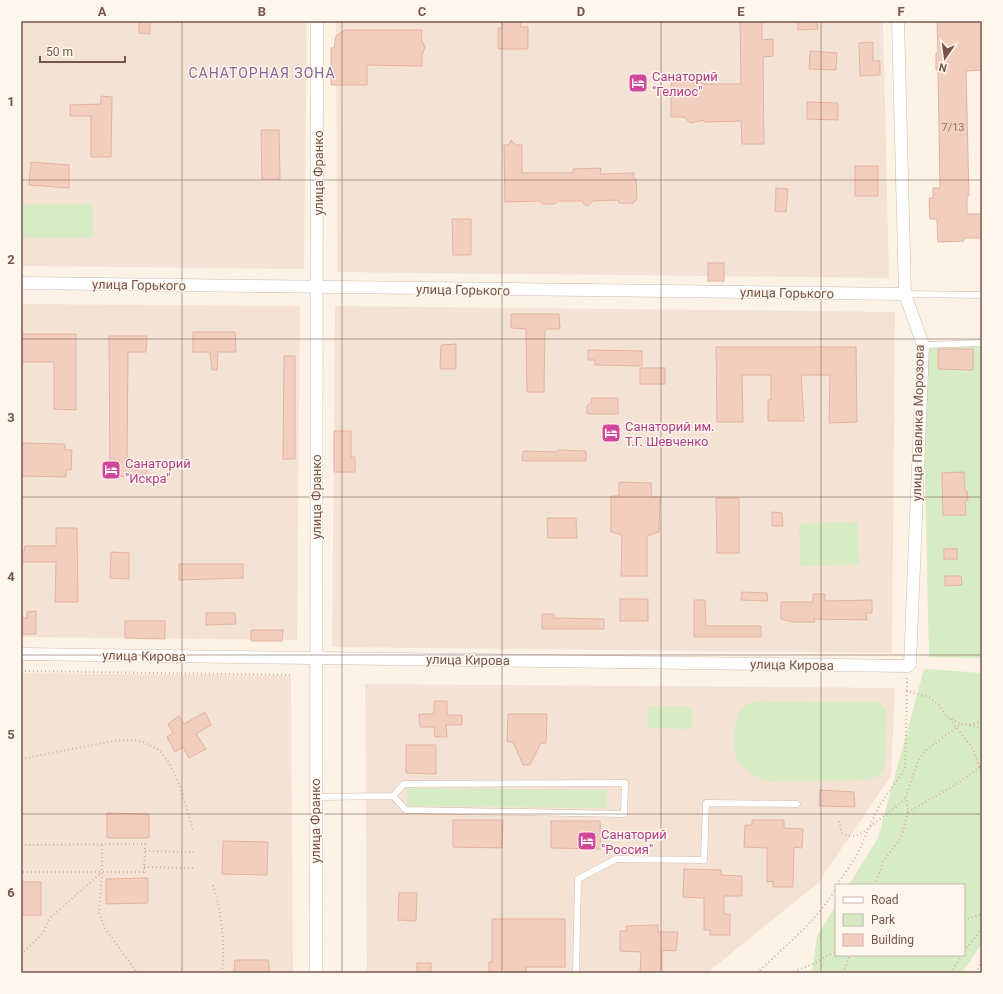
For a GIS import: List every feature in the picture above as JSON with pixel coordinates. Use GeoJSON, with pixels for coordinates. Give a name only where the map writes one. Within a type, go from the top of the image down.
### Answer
{"type":"FeatureCollection","features":[{"type":"Feature","properties":{"kind":"street","name":"улица Франко"},"geometry":{"type":"LineString","coordinates":[[316,973],[315,658],[318,288],[317,21]]}},
{"type":"Feature","properties":{"kind":"street","name":"улица Павлика Морозова"},"geometry":{"type":"LineString","coordinates":[[898,21],[905,294],[923,345],[909,663]]}},
{"type":"Feature","properties":{"kind":"street","name":"улица Горького"},"geometry":{"type":"LineString","coordinates":[[21,283],[318,288],[905,294]]}},
{"type":"Feature","properties":{"kind":"street","name":"улица Кирова"},"geometry":{"type":"LineString","coordinates":[[21,654],[909,663]]}},
{"type":"Feature","properties":{"kind":"lane"},"geometry":{"type":"LineString","coordinates":[[905,294],[982,295]]}},
{"type":"Feature","properties":{"kind":"lane"},"geometry":{"type":"LineString","coordinates":[[923,345],[982,343]]}},
{"type":"Feature","properties":{"kind":"lane"},"geometry":{"type":"LineString","coordinates":[[316,797],[393,796],[404,784],[625,784],[624,814],[406,810],[393,796]]}},
{"type":"Feature","properties":{"kind":"lane"},"geometry":{"type":"LineString","coordinates":[[576,973],[578,879],[616,859],[704,860],[706,803],[797,804]]}},
{"type":"Feature","properties":{"kind":"path"},"geometry":{"type":"LineString","coordinates":[[839,884],[857,855],[879,806],[905,769],[909,663]]}},
{"type":"Feature","properties":{"kind":"path"},"geometry":{"type":"LineString","coordinates":[[21,671],[292,675]]}},
{"type":"Feature","properties":{"kind":"path"},"geometry":{"type":"LineString","coordinates":[[907,691],[929,697],[940,706],[973,749],[982,774]]}},
{"type":"Feature","properties":{"kind":"path"},"geometry":{"type":"LineString","coordinates":[[949,718],[962,724],[982,728]]}},
{"type":"Feature","properties":{"kind":"path"},"geometry":{"type":"LineString","coordinates":[[969,725],[982,722]]}},
{"type":"Feature","properties":{"kind":"path"},"geometry":{"type":"LineString","coordinates":[[839,821],[842,834],[848,837],[869,829],[880,818],[902,803],[906,796],[918,761],[925,751],[962,724]]}},
{"type":"Feature","properties":{"kind":"path"},"geometry":{"type":"LineString","coordinates":[[21,759],[112,741],[132,740],[143,742],[159,750],[169,763],[180,786],[193,830]]}},
{"type":"Feature","properties":{"kind":"path"},"geometry":{"type":"LineString","coordinates":[[908,812],[947,790],[982,765]]}},
{"type":"Feature","properties":{"kind":"path"},"geometry":{"type":"LineString","coordinates":[[875,884],[883,862],[901,838],[908,812],[906,796]]}},
{"type":"Feature","properties":{"kind":"path"},"geometry":{"type":"LineString","coordinates":[[21,844],[145,844],[144,872],[21,872]]}},
{"type":"Feature","properties":{"kind":"path"},"geometry":{"type":"LineString","coordinates":[[102,845],[99,913],[105,928],[137,973]]}},
{"type":"Feature","properties":{"kind":"path"},"geometry":{"type":"LineString","coordinates":[[144,851],[194,852]]}},
{"type":"Feature","properties":{"kind":"path"},"geometry":{"type":"LineString","coordinates":[[144,867],[193,868]]}},
{"type":"Feature","properties":{"kind":"path"},"geometry":{"type":"LineString","coordinates":[[21,954],[43,933],[49,919],[102,872]]}},
{"type":"Feature","properties":{"kind":"path"},"geometry":{"type":"LineString","coordinates":[[213,885],[220,908],[223,930],[222,973]]}},
{"type":"Feature","properties":{"kind":"path"},"geometry":{"type":"LineString","coordinates":[[757,973],[801,931],[835,889]]}},
{"type":"Feature","properties":{"kind":"path"},"geometry":{"type":"LineString","coordinates":[[965,920],[982,914]]}},
{"type":"Feature","properties":{"kind":"path"},"geometry":{"type":"LineString","coordinates":[[965,950],[982,929]]}},
{"type":"Feature","properties":{"kind":"path"},"geometry":{"type":"LineString","coordinates":[[790,973],[813,964],[835,952]]}},
{"type":"Feature","properties":{"kind":"path"},"geometry":{"type":"LineString","coordinates":[[842,973],[850,956]]}},
{"type":"Feature","properties":{"kind":"path"},"geometry":{"type":"LineString","coordinates":[[951,973],[961,956]]}},
{"type":"Feature","properties":{"kind":"path"},"geometry":{"type":"LineString","coordinates":[[978,973],[982,956]]}},
{"type":"Feature","properties":{"kind":"shaded area"},"geometry":{"type":"Polygon","coordinates":[[[21,21],[307,21],[304,269],[21,266],[21,21]]]}},
{"type":"Feature","properties":{"kind":"shaded area"},"geometry":{"type":"Polygon","coordinates":[[[336,21],[883,21],[889,278],[337,272],[336,21]]]}},
{"type":"Feature","properties":{"kind":"shaded area"},"geometry":{"type":"Polygon","coordinates":[[[21,304],[300,306],[297,640],[21,637],[21,304]]]}},
{"type":"Feature","properties":{"kind":"shaded area"},"geometry":{"type":"Polygon","coordinates":[[[335,306],[895,312],[892,653],[332,647],[335,306]]]}},
{"type":"Feature","properties":{"kind":"shaded area"},"geometry":{"type":"Polygon","coordinates":[[[21,673],[291,676],[293,973],[21,973],[21,673]]]}},
{"type":"Feature","properties":{"kind":"shaded area"},"geometry":{"type":"Polygon","coordinates":[[[365,684],[895,688],[891,776],[818,883],[707,973],[367,973],[365,684]]]}},
{"type":"Feature","properties":{"kind":"green space"},"geometry":{"type":"Polygon","coordinates":[[[22,204],[93,204],[93,238],[22,238],[22,204]]]}},
{"type":"Feature","properties":{"kind":"green space"},"geometry":{"type":"Polygon","coordinates":[[[922,341],[982,342],[982,658],[929,657],[922,341]]]}},
{"type":"Feature","properties":{"kind":"green space"},"geometry":{"type":"Polygon","coordinates":[[[858,522],[859,564],[800,566],[799,524],[858,522]]]}},
{"type":"Feature","properties":{"kind":"green space"},"geometry":{"type":"Polygon","coordinates":[[[924,669],[982,673],[982,943],[962,973],[812,973],[817,936],[835,907],[835,956],[965,956],[965,884],[850,884],[878,838],[924,669]]]}},
{"type":"Feature","properties":{"kind":"green space"},"geometry":{"type":"Polygon","coordinates":[[[755,701],[876,702],[882,705],[886,709],[885,767],[880,775],[869,780],[766,781],[757,777],[741,765],[734,751],[734,730],[738,717],[744,706],[755,701]]]}},
{"type":"Feature","properties":{"kind":"green space"},"geometry":{"type":"Polygon","coordinates":[[[648,707],[692,707],[692,729],[648,728],[648,707]]]}},
{"type":"Feature","properties":{"kind":"green space"},"geometry":{"type":"Polygon","coordinates":[[[407,788],[607,790],[607,808],[407,806],[407,788]]]}},
{"type":"Feature","properties":{"kind":"building"},"geometry":{"type":"Polygon","coordinates":[[[139,21],[150,21],[150,34],[139,33],[139,21]]]}},
{"type":"Feature","properties":{"kind":"building"},"geometry":{"type":"Polygon","coordinates":[[[502,21],[521,21],[520,27],[528,27],[528,49],[498,49],[498,28],[502,28],[502,21]]]}},
{"type":"Feature","properties":{"kind":"building"},"geometry":{"type":"Polygon","coordinates":[[[740,21],[762,21],[762,40],[773,39],[773,56],[763,57],[764,144],[742,144],[741,121],[704,122],[704,120],[690,123],[684,117],[671,117],[671,83],[686,82],[691,76],[697,76],[699,82],[702,82],[703,84],[741,84],[740,21]]]}},
{"type":"Feature","properties":{"kind":"building"},"geometry":{"type":"Polygon","coordinates":[[[798,21],[817,21],[818,29],[798,30],[798,21]]]}},
{"type":"Feature","properties":{"kind":"building"},"geometry":{"type":"Polygon","coordinates":[[[937,21],[982,21],[982,70],[966,71],[969,196],[967,196],[967,214],[982,214],[982,238],[964,238],[964,241],[938,242],[937,219],[930,219],[929,198],[933,198],[933,188],[940,188],[938,70],[936,70],[936,53],[938,53],[937,21]]]}},
{"type":"Feature","properties":{"kind":"building"},"geometry":{"type":"Polygon","coordinates":[[[345,30],[422,30],[421,39],[425,47],[422,55],[422,66],[367,65],[367,85],[331,85],[331,48],[334,48],[336,36],[345,30]]]}},
{"type":"Feature","properties":{"kind":"building"},"geometry":{"type":"Polygon","coordinates":[[[873,42],[873,61],[880,61],[880,75],[860,76],[859,43],[873,42]]]}},
{"type":"Feature","properties":{"kind":"building"},"geometry":{"type":"Polygon","coordinates":[[[810,51],[837,53],[836,70],[809,69],[810,51]]]}},
{"type":"Feature","properties":{"kind":"building"},"geometry":{"type":"Polygon","coordinates":[[[101,96],[112,97],[111,157],[91,157],[91,116],[70,116],[70,105],[101,104],[101,96]]]}},
{"type":"Feature","properties":{"kind":"building"},"geometry":{"type":"Polygon","coordinates":[[[807,102],[838,103],[838,120],[807,119],[807,102]]]}},
{"type":"Feature","properties":{"kind":"building"},"geometry":{"type":"Polygon","coordinates":[[[261,130],[279,130],[280,179],[262,179],[261,130]]]}},
{"type":"Feature","properties":{"kind":"building"},"geometry":{"type":"Polygon","coordinates":[[[511,140],[516,145],[522,145],[522,173],[573,173],[573,169],[601,168],[600,174],[634,173],[633,178],[636,179],[637,199],[633,203],[619,203],[618,200],[593,201],[588,206],[584,204],[583,201],[558,201],[555,204],[542,204],[540,201],[505,202],[504,145],[509,145],[511,140]]]}},
{"type":"Feature","properties":{"kind":"building"},"geometry":{"type":"Polygon","coordinates":[[[31,162],[69,165],[69,188],[29,185],[31,162]]]}},
{"type":"Feature","properties":{"kind":"building"},"geometry":{"type":"Polygon","coordinates":[[[855,166],[878,166],[878,196],[855,196],[855,166]]]}},
{"type":"Feature","properties":{"kind":"building"},"geometry":{"type":"Polygon","coordinates":[[[776,188],[788,189],[786,212],[775,211],[776,188]]]}},
{"type":"Feature","properties":{"kind":"building"},"geometry":{"type":"Polygon","coordinates":[[[452,219],[471,219],[471,255],[453,255],[452,219]]]}},
{"type":"Feature","properties":{"kind":"building"},"geometry":{"type":"Polygon","coordinates":[[[708,263],[724,263],[724,281],[708,281],[708,263]]]}},
{"type":"Feature","properties":{"kind":"building"},"geometry":{"type":"Polygon","coordinates":[[[511,314],[559,314],[560,329],[545,329],[544,392],[527,392],[526,329],[511,328],[511,314]]]}},
{"type":"Feature","properties":{"kind":"building"},"geometry":{"type":"Polygon","coordinates":[[[193,332],[235,332],[236,352],[218,352],[217,370],[212,370],[210,352],[193,352],[193,332]]]}},
{"type":"Feature","properties":{"kind":"building"},"geometry":{"type":"Polygon","coordinates":[[[21,334],[76,334],[76,410],[54,409],[54,362],[21,362],[21,334]]]}},
{"type":"Feature","properties":{"kind":"building"},"geometry":{"type":"Polygon","coordinates":[[[109,336],[147,336],[146,352],[128,352],[127,460],[147,461],[147,477],[110,476],[109,336]]]}},
{"type":"Feature","properties":{"kind":"building"},"geometry":{"type":"Polygon","coordinates":[[[456,344],[456,369],[440,369],[441,345],[456,344]]]}},
{"type":"Feature","properties":{"kind":"building"},"geometry":{"type":"Polygon","coordinates":[[[716,347],[856,347],[857,422],[829,423],[830,375],[801,375],[804,421],[768,421],[768,400],[771,400],[771,375],[742,375],[743,422],[717,422],[716,347]]]}},
{"type":"Feature","properties":{"kind":"building"},"geometry":{"type":"Polygon","coordinates":[[[938,349],[973,349],[973,370],[938,369],[938,349]]]}},
{"type":"Feature","properties":{"kind":"building"},"geometry":{"type":"Polygon","coordinates":[[[588,350],[642,351],[642,366],[595,365],[595,360],[588,360],[588,350]]]}},
{"type":"Feature","properties":{"kind":"building"},"geometry":{"type":"Polygon","coordinates":[[[284,356],[295,356],[295,459],[283,459],[284,356]]]}},
{"type":"Feature","properties":{"kind":"building"},"geometry":{"type":"Polygon","coordinates":[[[640,368],[665,368],[665,384],[640,384],[640,368]]]}},
{"type":"Feature","properties":{"kind":"building"},"geometry":{"type":"Polygon","coordinates":[[[592,398],[618,398],[618,414],[587,414],[587,406],[591,403],[592,398]]]}},
{"type":"Feature","properties":{"kind":"building"},"geometry":{"type":"Polygon","coordinates":[[[334,431],[351,431],[351,457],[355,457],[355,472],[334,472],[334,431]]]}},
{"type":"Feature","properties":{"kind":"building"},"geometry":{"type":"Polygon","coordinates":[[[21,443],[65,444],[65,450],[72,450],[71,470],[66,470],[66,477],[21,476],[21,443]]]}},
{"type":"Feature","properties":{"kind":"building"},"geometry":{"type":"Polygon","coordinates":[[[558,450],[586,451],[586,461],[522,461],[523,451],[556,452],[558,450]]]}},
{"type":"Feature","properties":{"kind":"building"},"geometry":{"type":"Polygon","coordinates":[[[964,472],[965,491],[967,491],[968,500],[965,501],[966,515],[943,515],[942,473],[964,472]]]}},
{"type":"Feature","properties":{"kind":"building"},"geometry":{"type":"Polygon","coordinates":[[[619,482],[651,483],[652,497],[660,497],[659,532],[647,536],[647,576],[621,576],[622,535],[611,532],[611,496],[619,496],[619,482]]]}},
{"type":"Feature","properties":{"kind":"building"},"geometry":{"type":"Polygon","coordinates":[[[716,498],[739,498],[739,553],[717,553],[716,498]]]}},
{"type":"Feature","properties":{"kind":"building"},"geometry":{"type":"Polygon","coordinates":[[[772,512],[782,513],[783,526],[772,526],[772,512]]]}},
{"type":"Feature","properties":{"kind":"building"},"geometry":{"type":"Polygon","coordinates":[[[547,518],[576,518],[577,538],[548,538],[547,518]]]}},
{"type":"Feature","properties":{"kind":"building"},"geometry":{"type":"Polygon","coordinates":[[[56,528],[77,528],[78,602],[55,602],[56,562],[21,562],[21,553],[24,552],[25,546],[56,546],[56,528]]]}},
{"type":"Feature","properties":{"kind":"building"},"geometry":{"type":"Polygon","coordinates":[[[944,549],[957,549],[957,559],[944,559],[944,549]]]}},
{"type":"Feature","properties":{"kind":"building"},"geometry":{"type":"Polygon","coordinates":[[[111,552],[129,553],[129,579],[110,578],[111,552]]]}},
{"type":"Feature","properties":{"kind":"building"},"geometry":{"type":"Polygon","coordinates":[[[179,564],[243,564],[243,578],[179,580],[179,564]]]}},
{"type":"Feature","properties":{"kind":"building"},"geometry":{"type":"Polygon","coordinates":[[[945,576],[961,576],[962,585],[945,586],[945,576]]]}},
{"type":"Feature","properties":{"kind":"building"},"geometry":{"type":"Polygon","coordinates":[[[742,592],[767,593],[768,601],[741,600],[742,592]]]}},
{"type":"Feature","properties":{"kind":"building"},"geometry":{"type":"Polygon","coordinates":[[[813,594],[825,594],[825,601],[872,600],[872,613],[866,613],[867,620],[814,619],[815,622],[793,622],[781,619],[781,602],[813,602],[813,594]]]}},
{"type":"Feature","properties":{"kind":"building"},"geometry":{"type":"Polygon","coordinates":[[[620,599],[648,599],[648,621],[620,621],[620,599]]]}},
{"type":"Feature","properties":{"kind":"building"},"geometry":{"type":"Polygon","coordinates":[[[694,600],[705,600],[706,626],[761,626],[761,637],[694,637],[694,600]]]}},
{"type":"Feature","properties":{"kind":"building"},"geometry":{"type":"Polygon","coordinates":[[[36,611],[36,634],[21,634],[21,618],[27,618],[27,612],[36,611]]]}},
{"type":"Feature","properties":{"kind":"building"},"geometry":{"type":"Polygon","coordinates":[[[206,613],[235,613],[236,624],[206,625],[206,613]]]}},
{"type":"Feature","properties":{"kind":"building"},"geometry":{"type":"Polygon","coordinates":[[[542,614],[554,614],[554,618],[604,619],[604,629],[542,629],[542,614]]]}},
{"type":"Feature","properties":{"kind":"building"},"geometry":{"type":"Polygon","coordinates":[[[125,621],[165,621],[165,639],[125,638],[125,621]]]}},
{"type":"Feature","properties":{"kind":"building"},"geometry":{"type":"Polygon","coordinates":[[[251,630],[283,630],[282,641],[251,641],[251,630]]]}},
{"type":"Feature","properties":{"kind":"building"},"geometry":{"type":"Polygon","coordinates":[[[434,701],[447,701],[447,715],[462,715],[462,725],[446,725],[447,737],[435,737],[434,727],[420,727],[419,714],[434,714],[434,701]]]}},
{"type":"Feature","properties":{"kind":"building"},"geometry":{"type":"Polygon","coordinates":[[[205,712],[211,725],[196,734],[206,749],[189,758],[183,747],[175,752],[167,737],[173,733],[168,724],[179,716],[184,724],[205,712]]]}},
{"type":"Feature","properties":{"kind":"building"},"geometry":{"type":"Polygon","coordinates":[[[508,714],[547,714],[546,743],[541,743],[530,765],[523,765],[513,742],[507,742],[508,714]]]}},
{"type":"Feature","properties":{"kind":"building"},"geometry":{"type":"Polygon","coordinates":[[[406,745],[436,745],[436,774],[406,773],[406,745]]]}},
{"type":"Feature","properties":{"kind":"building"},"geometry":{"type":"Polygon","coordinates":[[[820,790],[854,792],[855,807],[819,806],[820,790]]]}},
{"type":"Feature","properties":{"kind":"building"},"geometry":{"type":"Polygon","coordinates":[[[107,813],[149,814],[149,838],[107,838],[107,813]]]}},
{"type":"Feature","properties":{"kind":"building"},"geometry":{"type":"Polygon","coordinates":[[[453,820],[503,820],[502,848],[453,847],[453,820]]]}},
{"type":"Feature","properties":{"kind":"building"},"geometry":{"type":"Polygon","coordinates":[[[752,820],[784,820],[784,828],[803,829],[802,848],[794,847],[793,887],[773,887],[773,881],[767,882],[767,848],[744,847],[745,825],[752,825],[752,820]]]}},
{"type":"Feature","properties":{"kind":"building"},"geometry":{"type":"Polygon","coordinates":[[[551,821],[600,821],[601,849],[551,848],[551,821]]]}},
{"type":"Feature","properties":{"kind":"building"},"geometry":{"type":"Polygon","coordinates":[[[223,841],[268,842],[267,875],[222,874],[223,841]]]}},
{"type":"Feature","properties":{"kind":"building"},"geometry":{"type":"Polygon","coordinates":[[[684,869],[721,870],[721,875],[742,876],[742,896],[724,896],[724,914],[730,914],[730,935],[710,935],[710,930],[704,930],[704,898],[683,897],[684,869]]]}},
{"type":"Feature","properties":{"kind":"building"},"geometry":{"type":"Polygon","coordinates":[[[148,878],[148,903],[106,904],[106,879],[148,878]]]}},
{"type":"Feature","properties":{"kind":"building"},"geometry":{"type":"Polygon","coordinates":[[[21,882],[41,882],[41,915],[21,915],[21,882]]]}},
{"type":"Feature","properties":{"kind":"building"},"geometry":{"type":"Polygon","coordinates":[[[399,893],[417,893],[416,921],[398,920],[399,893]]]}},
{"type":"Feature","properties":{"kind":"building"},"geometry":{"type":"Polygon","coordinates":[[[492,919],[565,919],[565,967],[526,967],[526,973],[489,973],[489,962],[492,962],[492,919]]]}},
{"type":"Feature","properties":{"kind":"building"},"geometry":{"type":"Polygon","coordinates":[[[658,925],[658,932],[678,932],[676,951],[662,950],[662,973],[640,973],[641,952],[620,951],[620,931],[627,931],[626,926],[658,925]]]}},
{"type":"Feature","properties":{"kind":"building"},"geometry":{"type":"Polygon","coordinates":[[[235,960],[268,960],[270,973],[234,973],[235,960]]]}},
{"type":"Feature","properties":{"kind":"building"},"geometry":{"type":"Polygon","coordinates":[[[417,963],[431,963],[431,973],[417,973],[417,963]]]}},
{"type":"Feature","properties":{"kind":"place","name":"Санаторий \"Гелиос\""},"geometry":{"type":"Point","coordinates":[638,83]}},
{"type":"Feature","properties":{"kind":"place","name":"Санаторий им. Т.Г. Шевченко"},"geometry":{"type":"Point","coordinates":[611,433]}},
{"type":"Feature","properties":{"kind":"place","name":"Санаторий \"Искра\""},"geometry":{"type":"Point","coordinates":[111,470]}},
{"type":"Feature","properties":{"kind":"place","name":"Санаторий \"Россия\""},"geometry":{"type":"Point","coordinates":[587,841]}},
{"type":"Feature","properties":{"kind":"district","name":"САНАТОРНАЯ ЗОНА"},"geometry":{"type":"Point","coordinates":[262,73]}}]}
